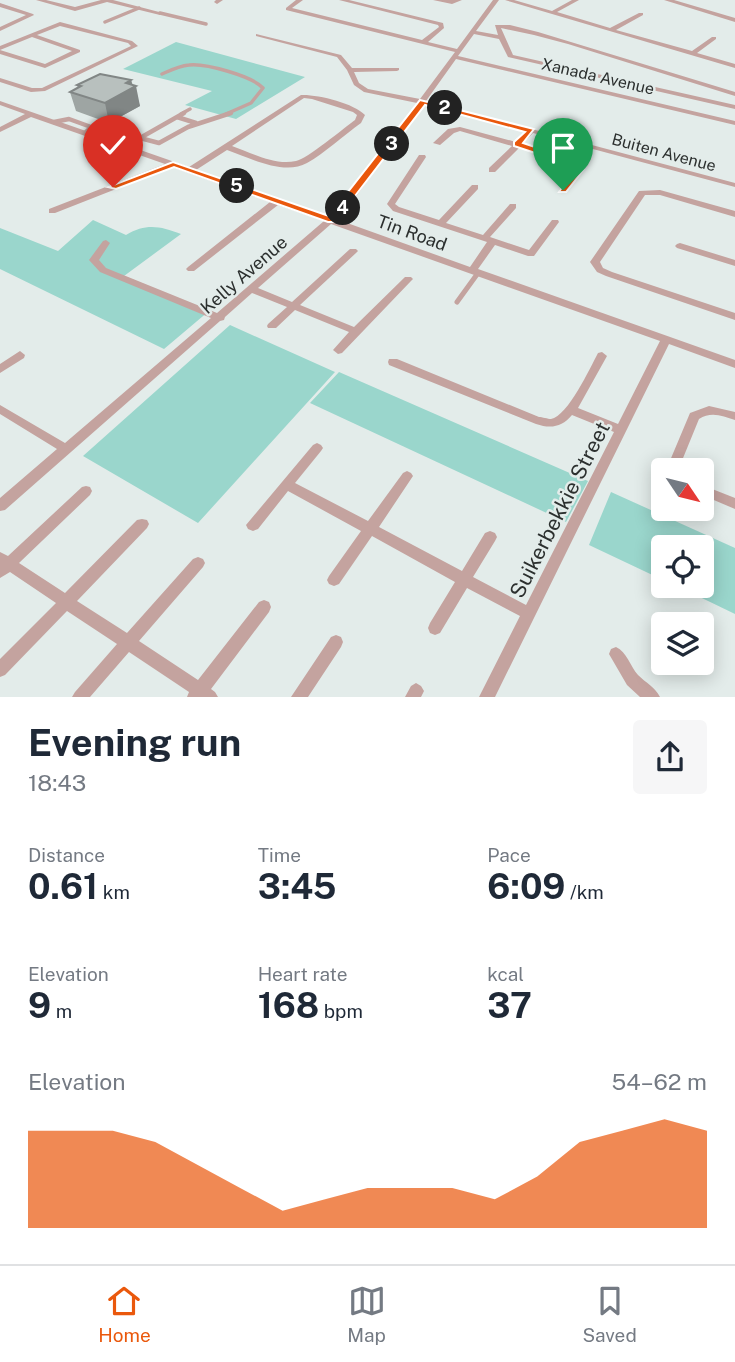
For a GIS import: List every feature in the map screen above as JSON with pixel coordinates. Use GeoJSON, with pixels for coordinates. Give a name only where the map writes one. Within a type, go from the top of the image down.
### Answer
{"type":"FeatureCollection","features":[{"type":"Feature","properties":{"kind":"street"},"geometry":{"type":"LineString","coordinates":[[38,0],[71,9],[90,7],[107,0],[160,13]]}},
{"type":"Feature","properties":{"kind":"street","name":"Xanada Avenue"},"geometry":{"type":"LineString","coordinates":[[300,0],[288,9],[735,123]]}},
{"type":"Feature","properties":{"kind":"street"},"geometry":{"type":"LineString","coordinates":[[342,0],[441,24],[442,27],[425,43]]}},
{"type":"Feature","properties":{"kind":"street"},"geometry":{"type":"LineString","coordinates":[[436,0],[459,0]]}},
{"type":"Feature","properties":{"kind":"street","name":"Kelly Avenue"},"geometry":{"type":"LineString","coordinates":[[0,506],[331,220],[423,102],[496,0]]}},
{"type":"Feature","properties":{"kind":"street"},"geometry":{"type":"LineString","coordinates":[[508,0],[735,66]]}},
{"type":"Feature","properties":{"kind":"street"},"geometry":{"type":"LineString","coordinates":[[552,13],[576,0]]}},
{"type":"Feature","properties":{"kind":"street"},"geometry":{"type":"LineString","coordinates":[[667,0],[735,20]]}},
{"type":"Feature","properties":{"kind":"street"},"geometry":{"type":"LineString","coordinates":[[12,8],[22,4]]}},
{"type":"Feature","properties":{"kind":"street"},"geometry":{"type":"LineString","coordinates":[[0,5],[31,15],[0,29]]}},
{"type":"Feature","properties":{"kind":"street"},"geometry":{"type":"LineString","coordinates":[[611,30],[642,14]]}},
{"type":"Feature","properties":{"kind":"street"},"geometry":{"type":"LineString","coordinates":[[0,50],[65,24],[134,43],[135,46],[47,90],[35,91],[4,85]]}},
{"type":"Feature","properties":{"kind":"street"},"geometry":{"type":"LineString","coordinates":[[735,94],[507,25],[497,26],[511,56],[735,107]]}},
{"type":"Feature","properties":{"kind":"street"},"geometry":{"type":"LineString","coordinates":[[473,32],[500,37]]}},
{"type":"Feature","properties":{"kind":"street"},"geometry":{"type":"LineString","coordinates":[[0,50],[47,66],[79,51],[32,35]]}},
{"type":"Feature","properties":{"kind":"street","name":"Buiten Avenue"},"geometry":{"type":"LineString","coordinates":[[258,35],[339,56],[350,70],[356,84],[366,91],[423,102],[735,185]]}},
{"type":"Feature","properties":{"kind":"street"},"geometry":{"type":"LineString","coordinates":[[692,54],[715,38]]}},
{"type":"Feature","properties":{"kind":"street"},"geometry":{"type":"LineString","coordinates":[[350,70],[397,69]]}},
{"type":"Feature","properties":{"kind":"street"},"geometry":{"type":"LineString","coordinates":[[191,170],[303,96],[356,110],[360,115],[358,121],[303,162],[295,164],[279,164],[228,147]]}},
{"type":"Feature","properties":{"kind":"street","name":"Tin Road"},"geometry":{"type":"LineString","coordinates":[[0,103],[666,340],[734,360]]}},
{"type":"Feature","properties":{"kind":"street"},"geometry":{"type":"LineString","coordinates":[[0,130],[31,114]]}},
{"type":"Feature","properties":{"kind":"street"},"geometry":{"type":"LineString","coordinates":[[437,143],[451,131],[460,129],[577,162],[579,169],[563,190]]}},
{"type":"Feature","properties":{"kind":"street"},"geometry":{"type":"LineString","coordinates":[[492,170],[531,131]]}},
{"type":"Feature","properties":{"kind":"street"},"geometry":{"type":"LineString","coordinates":[[422,157],[391,207],[531,254],[555,222]]}},
{"type":"Feature","properties":{"kind":"street"},"geometry":{"type":"LineString","coordinates":[[52,211],[173,164]]}},
{"type":"Feature","properties":{"kind":"street"},"geometry":{"type":"LineString","coordinates":[[440,224],[475,187]]}},
{"type":"Feature","properties":{"kind":"street"},"geometry":{"type":"LineString","coordinates":[[735,214],[660,192],[642,193],[595,262],[600,270],[609,274],[735,317]]}},
{"type":"Feature","properties":{"kind":"street"},"geometry":{"type":"LineString","coordinates":[[191,269],[277,201]]}},
{"type":"Feature","properties":{"kind":"street"},"geometry":{"type":"LineString","coordinates":[[475,272],[489,240],[513,205]]}},
{"type":"Feature","properties":{"kind":"street"},"geometry":{"type":"LineString","coordinates":[[106,243],[94,260],[103,270],[220,318]]}},
{"type":"Feature","properties":{"kind":"street"},"geometry":{"type":"LineString","coordinates":[[680,246],[735,263]]}},
{"type":"Feature","properties":{"kind":"street"},"geometry":{"type":"LineString","coordinates":[[272,326],[353,251]]}},
{"type":"Feature","properties":{"kind":"street"},"geometry":{"type":"LineString","coordinates":[[338,350],[408,279]]}},
{"type":"Feature","properties":{"kind":"street"},"geometry":{"type":"LineString","coordinates":[[251,289],[356,331]]}},
{"type":"Feature","properties":{"kind":"street","name":"Suikerbekkie Street"},"geometry":{"type":"LineString","coordinates":[[487,697],[666,340]]}},
{"type":"Feature","properties":{"kind":"street"},"geometry":{"type":"LineString","coordinates":[[0,369],[20,355]]}},
{"type":"Feature","properties":{"kind":"street"},"geometry":{"type":"LineString","coordinates":[[393,362],[536,420],[554,423],[561,420],[570,409],[602,356]]}},
{"type":"Feature","properties":{"kind":"street"},"geometry":{"type":"LineString","coordinates":[[0,409],[66,449]]}},
{"type":"Feature","properties":{"kind":"street"},"geometry":{"type":"LineString","coordinates":[[570,409],[622,430]]}},
{"type":"Feature","properties":{"kind":"street"},"geometry":{"type":"LineString","coordinates":[[677,458],[694,416],[700,411],[709,410],[735,416]]}},
{"type":"Feature","properties":{"kind":"street"},"geometry":{"type":"LineString","coordinates":[[253,525],[317,449]]}},
{"type":"Feature","properties":{"kind":"street"},"geometry":{"type":"LineString","coordinates":[[334,580],[407,476]]}},
{"type":"Feature","properties":{"kind":"street"},"geometry":{"type":"LineString","coordinates":[[288,485],[529,614]]}},
{"type":"Feature","properties":{"kind":"street"},"geometry":{"type":"LineString","coordinates":[[86,491],[3,564],[68,601],[202,695],[264,607]]}},
{"type":"Feature","properties":{"kind":"street"},"geometry":{"type":"LineString","coordinates":[[714,495],[735,504]]}},
{"type":"Feature","properties":{"kind":"street"},"geometry":{"type":"LineString","coordinates":[[0,670],[142,524]]}},
{"type":"Feature","properties":{"kind":"street"},"geometry":{"type":"LineString","coordinates":[[435,628],[490,537]]}},
{"type":"Feature","properties":{"kind":"street"},"geometry":{"type":"LineString","coordinates":[[80,697],[198,562]]}},
{"type":"Feature","properties":{"kind":"street"},"geometry":{"type":"LineString","coordinates":[[299,697],[336,642]]}},
{"type":"Feature","properties":{"kind":"street"},"geometry":{"type":"LineString","coordinates":[[616,654],[632,680],[652,697]]}},
{"type":"Feature","properties":{"kind":"lane"},"geometry":{"type":"LineString","coordinates":[[105,22],[139,8]]}},
{"type":"Feature","properties":{"kind":"lane"},"geometry":{"type":"LineString","coordinates":[[160,13],[206,24]]}},
{"type":"Feature","properties":{"kind":"lane"},"geometry":{"type":"LineString","coordinates":[[162,74],[184,64],[202,64],[252,80],[263,88],[258,96],[241,108],[196,123],[159,144],[140,138],[190,108]]}},
{"type":"Feature","properties":{"kind":"lane"},"geometry":{"type":"LineString","coordinates":[[177,117],[196,123]]}},
{"type":"Feature","properties":{"kind":"lane"},"geometry":{"type":"LineString","coordinates":[[133,150],[147,142]]}},
{"type":"Feature","properties":{"kind":"lane"},"geometry":{"type":"LineString","coordinates":[[457,302],[475,272]]}},
{"type":"Feature","properties":{"kind":"green space"},"geometry":{"type":"Polygon","coordinates":[[[176,42],[305,77],[236,119],[185,105],[212,91],[123,69],[176,42]]]}},
{"type":"Feature","properties":{"kind":"green space"},"geometry":{"type":"Polygon","coordinates":[[[93,220],[126,235],[153,227],[181,234],[124,276],[209,311],[164,349],[0,269],[0,228],[58,251],[93,220]]]}},
{"type":"Feature","properties":{"kind":"green space"},"geometry":{"type":"Polygon","coordinates":[[[230,325],[335,372],[198,523],[83,456],[230,325]]]}},
{"type":"Feature","properties":{"kind":"green space"},"geometry":{"type":"Polygon","coordinates":[[[339,372],[588,481],[566,522],[310,403],[339,372]]]}},
{"type":"Feature","properties":{"kind":"green space"},"geometry":{"type":"Polygon","coordinates":[[[611,492],[651,510],[651,522],[677,522],[706,535],[651,535],[651,574],[589,545],[611,492]]]}},
{"type":"Feature","properties":{"kind":"green space"},"geometry":{"type":"Polygon","coordinates":[[[714,539],[735,548],[735,614],[702,598],[714,598],[714,539]]]}},
{"type":"Feature","properties":{"kind":"building"},"geometry":{"type":"Polygon","coordinates":[[[100,74],[131,80],[126,83],[136,86],[105,103],[70,92],[81,86],[77,85],[100,74]]]}},
{"type":"Feature","properties":{"kind":"route"},"geometry":{"type":"LineString","coordinates":[[113,187],[173,164],[331,220],[341,211],[423,102],[531,131],[517,144],[579,164],[579,169],[563,190]]}}]}
